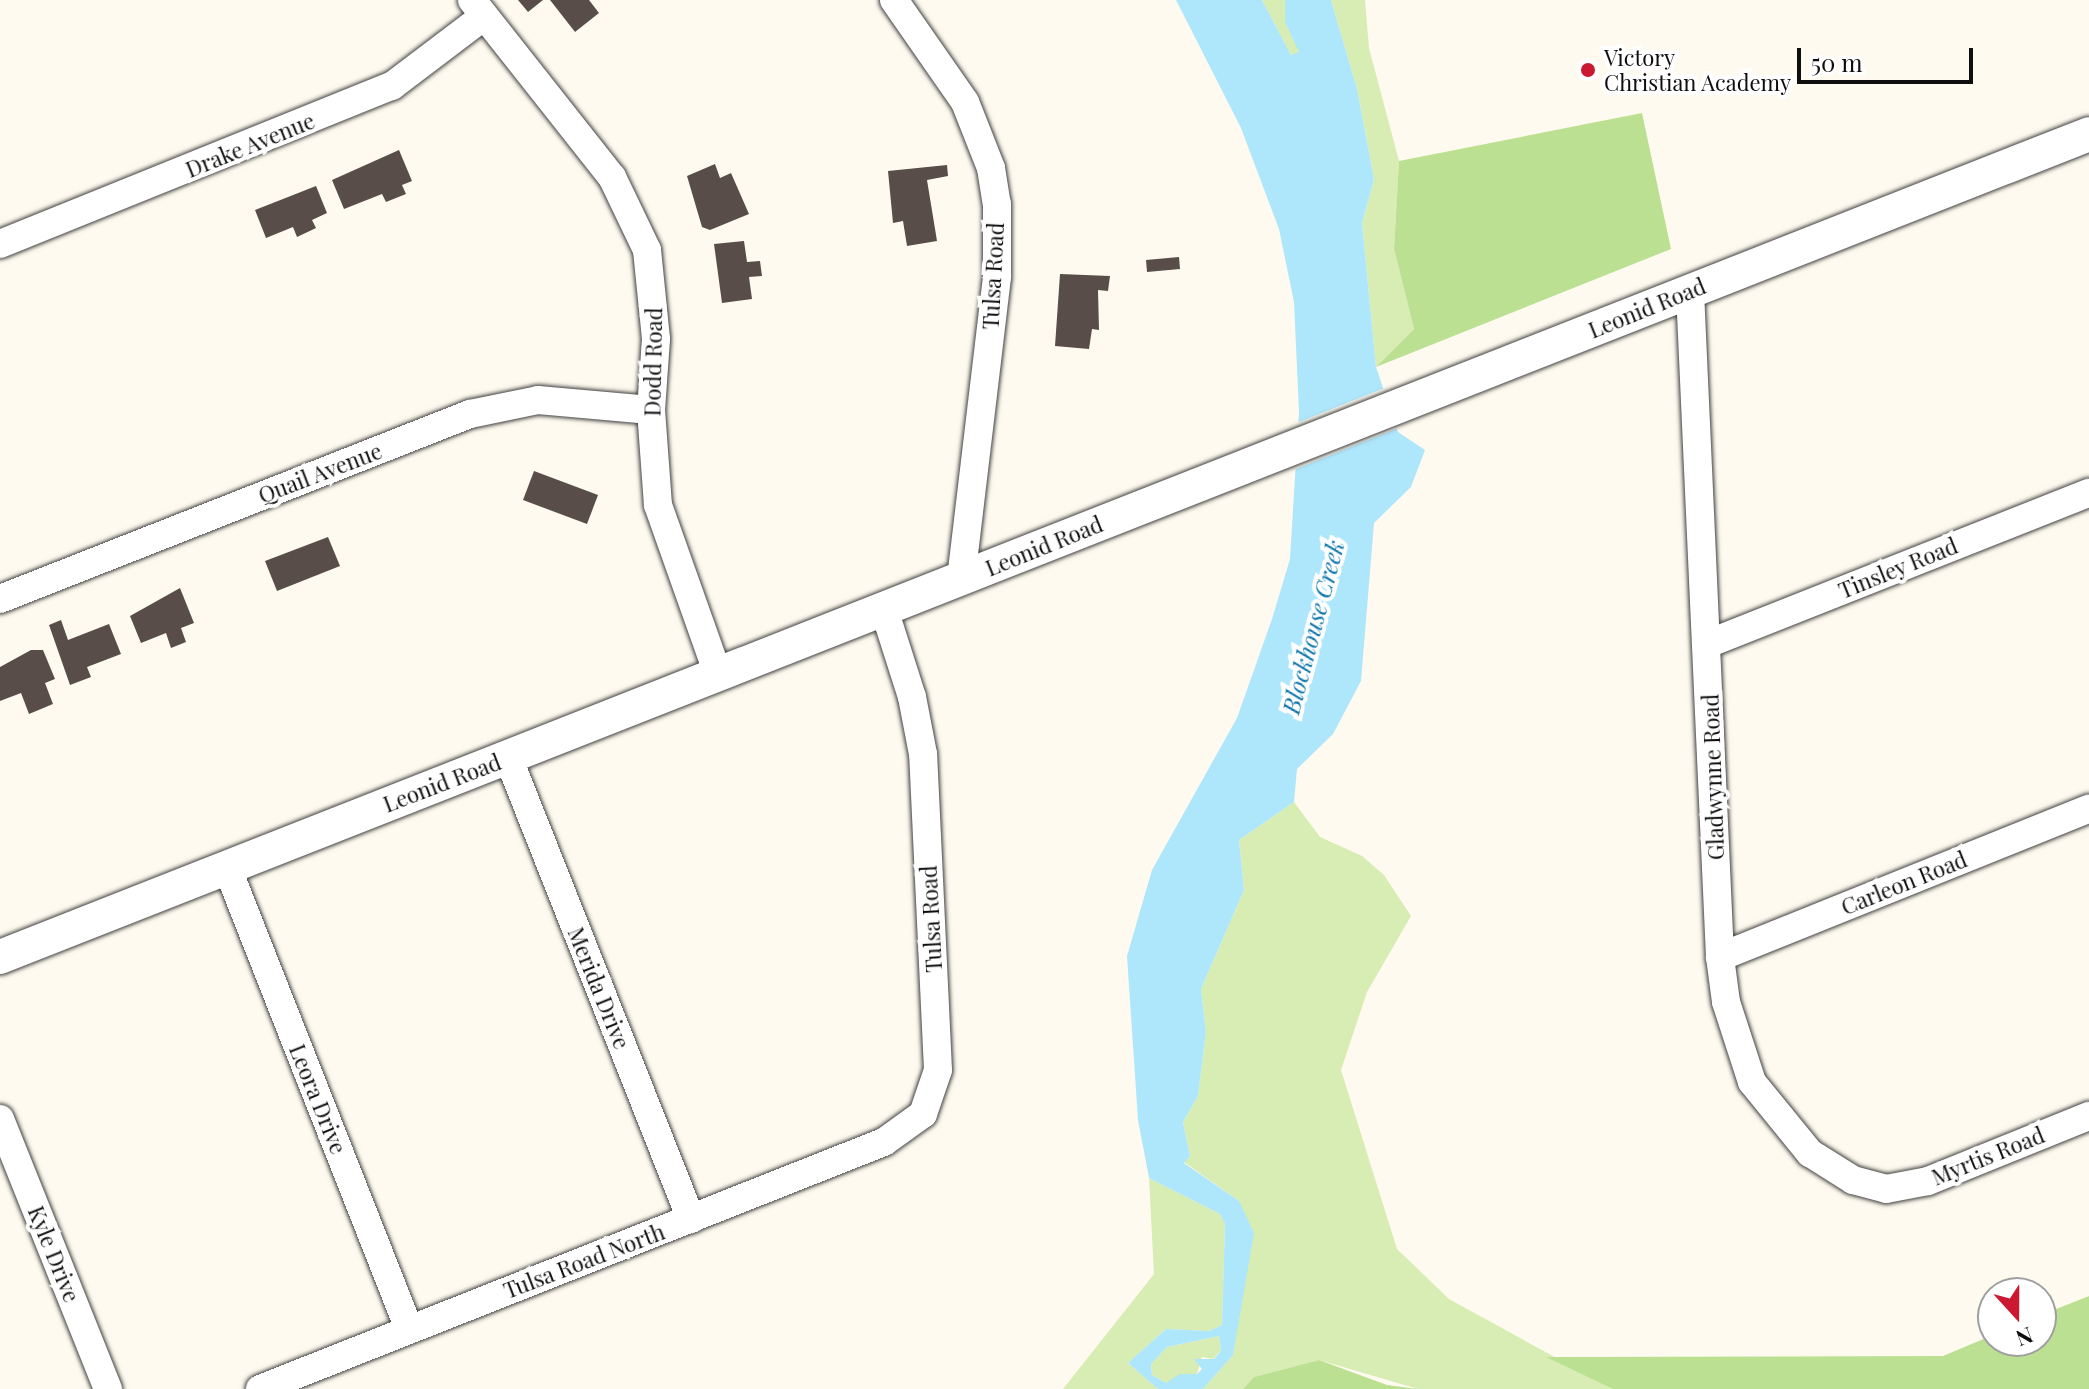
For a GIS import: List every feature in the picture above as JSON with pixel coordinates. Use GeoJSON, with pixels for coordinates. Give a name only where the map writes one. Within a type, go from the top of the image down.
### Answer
{"type":"FeatureCollection","features":[{"type":"Feature","properties":{"kind":"street","name":"Tulsa Road"},"geometry":{"type":"LineString","coordinates":[[894,0],[965,102],[987,157],[997,204],[997,277],[961,579]]}},
{"type":"Feature","properties":{"kind":"street","name":"Drake Avenue"},"geometry":{"type":"LineString","coordinates":[[0,244],[392,86],[478,8]]}},
{"type":"Feature","properties":{"kind":"street","name":"Dodd Road"},"geometry":{"type":"LineString","coordinates":[[478,8],[612,177],[632,212],[654,295],[651,410],[662,521],[718,674]]}},
{"type":"Feature","properties":{"kind":"street","name":"Leonid Road"},"geometry":{"type":"LineString","coordinates":[[0,957],[2089,134]]}},
{"type":"Feature","properties":{"kind":"street","name":"Gladwynne Road"},"geometry":{"type":"LineString","coordinates":[[1690,291],[1720,957],[1738,1049],[1772,1111],[1810,1153],[1853,1180],[1886,1189]]}},
{"type":"Feature","properties":{"kind":"street","name":"Quail Avenue"},"geometry":{"type":"LineString","coordinates":[[0,599],[470,414],[538,400],[651,410]]}},
{"type":"Feature","properties":{"kind":"street","name":"Tinsley Road"},"geometry":{"type":"LineString","coordinates":[[1707,644],[2089,493]]}},
{"type":"Feature","properties":{"kind":"street","name":"Tulsa Road"},"geometry":{"type":"LineString","coordinates":[[884,609],[923,754],[938,1070],[923,1114],[908,1130]]}},
{"type":"Feature","properties":{"kind":"street","name":"Merida Drive"},"geometry":{"type":"LineString","coordinates":[[508,757],[691,1219]]}},
{"type":"Feature","properties":{"kind":"street","name":"Carleon Road"},"geometry":{"type":"LineString","coordinates":[[1720,957],[2089,809]]}},
{"type":"Feature","properties":{"kind":"street","name":"Leora Drive"},"geometry":{"type":"LineString","coordinates":[[227,867],[409,1329]]}},
{"type":"Feature","properties":{"kind":"street","name":"Myrtis Road"},"geometry":{"type":"LineString","coordinates":[[1886,1189],[1928,1181],[2089,1116]]}},
{"type":"Feature","properties":{"kind":"street","name":"Kyle Drive"},"geometry":{"type":"LineString","coordinates":[[0,1119],[108,1389]]}},
{"type":"Feature","properties":{"kind":"street","name":"Tulsa Road North"},"geometry":{"type":"LineString","coordinates":[[260,1389],[908,1130]]}},
{"type":"Feature","properties":{"kind":"green space"},"geometry":{"type":"Polygon","coordinates":[[[1262,0],[1285,0],[1288,29],[1296,35],[1299,53],[1291,55],[1262,0]]]}},
{"type":"Feature","properties":{"kind":"green space"},"geometry":{"type":"Polygon","coordinates":[[[1331,0],[1365,0],[1369,48],[1399,161],[1394,249],[1414,329],[1376,367],[1362,223],[1374,179],[1357,89],[1331,0]]]}},
{"type":"Feature","properties":{"kind":"green space"},"geometry":{"type":"Polygon","coordinates":[[[1642,113],[1671,249],[1376,367],[1414,329],[1394,249],[1399,161],[1642,113]]]}},
{"type":"Feature","properties":{"kind":"green space"},"geometry":{"type":"Polygon","coordinates":[[[1294,802],[1320,837],[1362,856],[1384,875],[1411,916],[1367,992],[1341,1070],[1397,1249],[1449,1299],[1613,1389],[1418,1389],[1319,1360],[1254,1377],[1243,1389],[1203,1389],[1233,1355],[1245,1270],[1239,1201],[1184,1162],[1190,1156],[1183,1122],[1198,1096],[1206,1032],[1201,989],[1244,890],[1239,840],[1294,802]]]}},
{"type":"Feature","properties":{"kind":"green space"},"geometry":{"type":"Polygon","coordinates":[[[1149,1178],[1220,1214],[1225,1224],[1222,1325],[1209,1331],[1166,1329],[1128,1363],[1158,1389],[1063,1389],[1154,1274],[1149,1178]]]}},
{"type":"Feature","properties":{"kind":"green space"},"geometry":{"type":"Polygon","coordinates":[[[2089,1296],[2089,1389],[1613,1389],[1546,1357],[1943,1356],[1977,1342],[1977,1357],[2057,1357],[2057,1309],[2089,1296]]]}},
{"type":"Feature","properties":{"kind":"green space"},"geometry":{"type":"Polygon","coordinates":[[[1219,1336],[1221,1351],[1213,1359],[1202,1357],[1197,1374],[1166,1383],[1152,1375],[1151,1364],[1167,1347],[1219,1336]]]}},
{"type":"Feature","properties":{"kind":"green space"},"geometry":{"type":"Polygon","coordinates":[[[1319,1360],[1387,1385],[1418,1389],[1243,1389],[1254,1377],[1319,1360]]]}},
{"type":"Feature","properties":{"kind":"water","name":"Blockhouse Creek"},"geometry":{"type":"Polygon","coordinates":[[[1176,0],[1262,0],[1291,55],[1299,52],[1285,22],[1285,0],[1331,0],[1357,89],[1374,179],[1362,223],[1376,367],[1398,432],[1425,450],[1411,487],[1374,523],[1361,681],[1333,734],[1297,769],[1294,802],[1239,840],[1244,890],[1201,989],[1206,1032],[1198,1096],[1183,1122],[1190,1156],[1184,1163],[1239,1201],[1254,1233],[1233,1355],[1203,1389],[1158,1389],[1128,1363],[1166,1329],[1209,1331],[1222,1325],[1225,1224],[1220,1214],[1149,1178],[1138,1120],[1127,956],[1152,870],[1237,718],[1290,559],[1299,412],[1294,302],[1279,229],[1241,128],[1176,0]],[[1219,1336],[1167,1347],[1151,1364],[1152,1375],[1166,1383],[1180,1374],[1197,1374],[1202,1369],[1194,1359],[1214,1359],[1221,1351],[1219,1336]]]}},
{"type":"Feature","properties":{"kind":"pier"},"geometry":{"type":"Polygon","coordinates":[[[1387,387],[1401,427],[1291,471],[1294,424],[1387,387]]]}},
{"type":"Feature","properties":{"kind":"building"},"geometry":{"type":"Polygon","coordinates":[[[518,0],[543,0],[528,12],[518,0]]]}},
{"type":"Feature","properties":{"kind":"building"},"geometry":{"type":"Polygon","coordinates":[[[550,0],[589,0],[599,13],[575,32],[550,0]]]}},
{"type":"Feature","properties":{"kind":"building"},"geometry":{"type":"Polygon","coordinates":[[[399,150],[412,181],[402,185],[406,194],[386,202],[382,194],[344,209],[332,180],[399,150]]]}},
{"type":"Feature","properties":{"kind":"building"},"geometry":{"type":"Polygon","coordinates":[[[715,164],[720,178],[731,173],[749,214],[710,230],[702,227],[687,176],[715,164]]]}},
{"type":"Feature","properties":{"kind":"building"},"geometry":{"type":"Polygon","coordinates":[[[947,165],[948,176],[927,180],[937,241],[907,246],[903,221],[893,223],[888,171],[947,165]]]}},
{"type":"Feature","properties":{"kind":"building"},"geometry":{"type":"Polygon","coordinates":[[[316,186],[327,213],[312,220],[316,228],[297,237],[293,227],[266,238],[255,210],[316,186]]]}},
{"type":"Feature","properties":{"kind":"building"},"geometry":{"type":"Polygon","coordinates":[[[744,241],[747,262],[760,261],[762,276],[749,277],[752,299],[722,303],[714,244],[744,241]]]}},
{"type":"Feature","properties":{"kind":"building"},"geometry":{"type":"Polygon","coordinates":[[[1179,257],[1180,269],[1147,272],[1146,260],[1179,257]]]}},
{"type":"Feature","properties":{"kind":"building"},"geometry":{"type":"Polygon","coordinates":[[[1060,274],[1110,276],[1108,291],[1098,290],[1099,330],[1092,329],[1089,349],[1055,346],[1060,274]]]}},
{"type":"Feature","properties":{"kind":"building"},"geometry":{"type":"Polygon","coordinates":[[[534,471],[598,495],[587,524],[523,500],[534,471]]]}},
{"type":"Feature","properties":{"kind":"building"},"geometry":{"type":"Polygon","coordinates":[[[328,537],[340,566],[277,591],[265,561],[328,537]]]}},
{"type":"Feature","properties":{"kind":"building"},"geometry":{"type":"Polygon","coordinates":[[[180,588],[194,623],[181,628],[186,642],[171,648],[166,633],[141,643],[130,616],[180,588]]]}},
{"type":"Feature","properties":{"kind":"building"},"geometry":{"type":"Polygon","coordinates":[[[61,620],[68,640],[109,624],[121,654],[87,667],[91,677],[70,685],[49,625],[61,620]]]}},
{"type":"Feature","properties":{"kind":"building"},"geometry":{"type":"Polygon","coordinates":[[[31,650],[43,650],[55,679],[45,683],[53,704],[29,714],[21,693],[0,701],[0,667],[31,650]]]}},
{"type":"Feature","properties":{"kind":"place","name":"Victory Christian Academy"},"geometry":{"type":"Point","coordinates":[1588,70]}}]}
